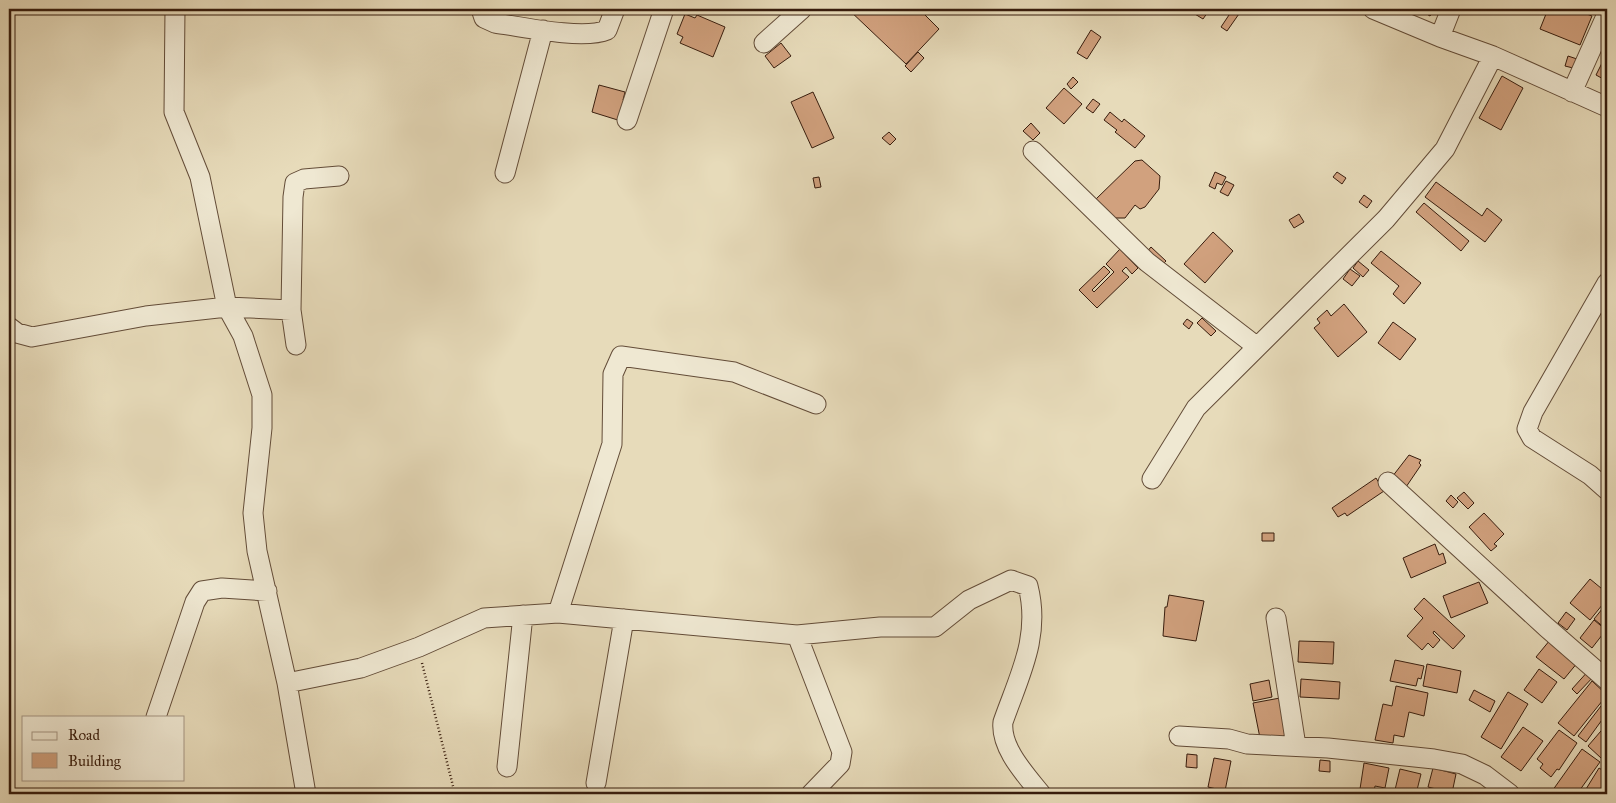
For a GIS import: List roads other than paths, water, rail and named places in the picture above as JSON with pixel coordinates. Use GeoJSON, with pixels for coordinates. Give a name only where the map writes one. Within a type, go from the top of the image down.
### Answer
{"type":"FeatureCollection","features":[{"type":"Feature","properties":{"kind":"street"},"geometry":{"type":"LineString","coordinates":[[175,9],[174,112],[200,176],[227,307],[243,336],[262,395],[262,428],[253,513],[257,551],[287,683],[306,794]]}},
{"type":"Feature","properties":{"kind":"street"},"geometry":{"type":"LineString","coordinates":[[481,9],[484,18],[495,23],[543,30],[599,33],[607,30],[616,9]]}},
{"type":"Feature","properties":{"kind":"street"},"geometry":{"type":"LineString","coordinates":[[627,120],[664,9]]}},
{"type":"Feature","properties":{"kind":"street"},"geometry":{"type":"LineString","coordinates":[[764,43],[802,9]]}},
{"type":"Feature","properties":{"kind":"street"},"geometry":{"type":"LineString","coordinates":[[1373,9],[1440,37],[1493,56],[1607,107]]}},
{"type":"Feature","properties":{"kind":"street"},"geometry":{"type":"LineString","coordinates":[[1440,37],[1451,9]]}},
{"type":"Feature","properties":{"kind":"street"},"geometry":{"type":"LineString","coordinates":[[1572,92],[1607,14]]}},
{"type":"Feature","properties":{"kind":"street"},"geometry":{"type":"LineString","coordinates":[[505,172],[543,30]]}},
{"type":"Feature","properties":{"kind":"street"},"geometry":{"type":"LineString","coordinates":[[1152,479],[1196,408],[1256,346],[1268,337],[1386,219],[1445,149],[1493,56]]}},
{"type":"Feature","properties":{"kind":"street"},"geometry":{"type":"LineString","coordinates":[[1034,151],[1147,262],[1256,346]]}},
{"type":"Feature","properties":{"kind":"street"},"geometry":{"type":"LineString","coordinates":[[296,344],[290,310],[293,197],[296,183],[304,179],[339,176]]}},
{"type":"Feature","properties":{"kind":"street"},"geometry":{"type":"LineString","coordinates":[[1607,283],[1533,412],[1527,429],[1532,438],[1590,475],[1607,490]]}},
{"type":"Feature","properties":{"kind":"street"},"geometry":{"type":"LineString","coordinates":[[9,327],[17,333],[32,336],[146,316],[227,307],[290,310]]}},
{"type":"Feature","properties":{"kind":"street"},"geometry":{"type":"LineString","coordinates":[[558,613],[612,444],[613,374],[621,356],[734,372],[816,404]]}},
{"type":"Feature","properties":{"kind":"street"},"geometry":{"type":"LineString","coordinates":[[1388,482],[1607,680]]}},
{"type":"Feature","properties":{"kind":"street"},"geometry":{"type":"LineString","coordinates":[[287,683],[361,668],[419,647],[484,618],[558,613],[797,635],[880,627],[935,627],[969,600],[1011,580],[1028,586],[1032,602],[1031,645],[1002,722],[1002,730],[1008,747],[1041,794]]}},
{"type":"Feature","properties":{"kind":"street"},"geometry":{"type":"LineString","coordinates":[[156,716],[195,602],[202,591],[222,588],[266,591]]}},
{"type":"Feature","properties":{"kind":"street"},"geometry":{"type":"LineString","coordinates":[[507,767],[523,615]]}},
{"type":"Feature","properties":{"kind":"street"},"geometry":{"type":"LineString","coordinates":[[1276,618],[1296,746]]}},
{"type":"Feature","properties":{"kind":"street"},"geometry":{"type":"LineString","coordinates":[[596,783],[624,619]]}},
{"type":"Feature","properties":{"kind":"street"},"geometry":{"type":"LineString","coordinates":[[797,635],[842,752],[840,764],[810,794]]}},
{"type":"Feature","properties":{"kind":"street"},"geometry":{"type":"LineString","coordinates":[[1179,736],[1229,739],[1247,744],[1296,746],[1434,759],[1462,764],[1485,775],[1510,794]]}}]}
